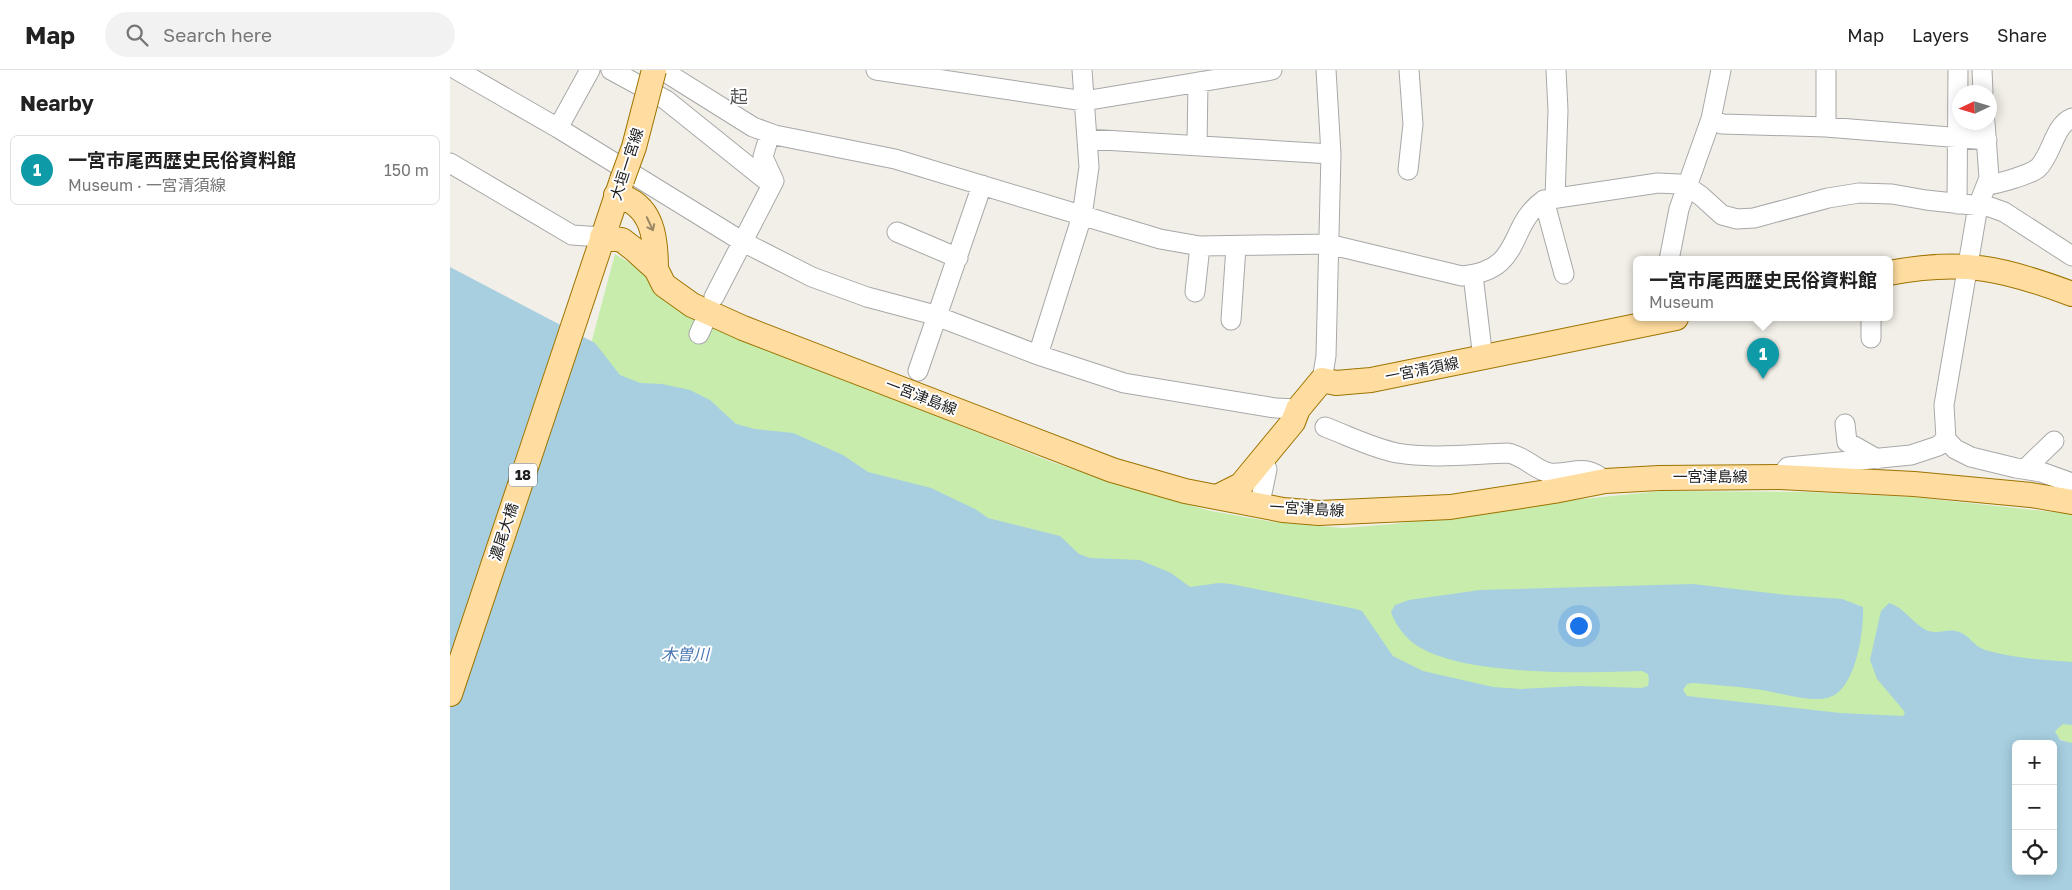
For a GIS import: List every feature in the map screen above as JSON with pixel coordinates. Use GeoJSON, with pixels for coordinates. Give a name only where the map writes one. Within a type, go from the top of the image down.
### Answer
{"type":"FeatureCollection","features":[{"type":"Feature","properties":{"kind":"main road","name":"大垣一宮線"},"geometry":{"type":"LineString","coordinates":[[599,247],[634,147],[654,70]]}},
{"type":"Feature","properties":{"kind":"main road"},"geometry":{"type":"LineString","coordinates":[[619,187],[624,197],[638,206],[651,225],[656,241],[656,269]]}},
{"type":"Feature","properties":{"kind":"main road","name":"一宮津島線"},"geometry":{"type":"LineString","coordinates":[[599,247],[622,240],[656,269],[664,285],[704,311],[743,328],[1112,470],[1185,491],[1219,496],[1252,505],[1319,513],[1396,511],[1460,506],[1605,481],[1780,477],[1914,484],[2030,495],[2072,502]]}},
{"type":"Feature","properties":{"kind":"main road","name":"濃尾大橋"},"geometry":{"type":"LineString","coordinates":[[450,694],[599,247]]}},
{"type":"Feature","properties":{"kind":"main road"},"geometry":{"type":"LineString","coordinates":[[1893,272],[1920,267],[1969,266],[2002,270],[2072,294]]}},
{"type":"Feature","properties":{"kind":"main road","name":"一宮清須線"},"geometry":{"type":"LineString","coordinates":[[1322,380],[1336,383],[1371,380],[1483,359],[1658,321]]}},
{"type":"Feature","properties":{"kind":"main road"},"geometry":{"type":"LineString","coordinates":[[1219,496],[1241,485],[1293,422],[1298,409],[1322,380]]}},
{"type":"Feature","properties":{"kind":"street"},"geometry":{"type":"LineString","coordinates":[[457,70],[558,128],[742,242],[839,287],[937,316],[1038,355],[1124,382],[1275,408],[1298,409]]}},
{"type":"Feature","properties":{"kind":"street"},"geometry":{"type":"LineString","coordinates":[[558,128],[590,70]]}},
{"type":"Feature","properties":{"kind":"street"},"geometry":{"type":"LineString","coordinates":[[611,70],[666,100],[772,185]]}},
{"type":"Feature","properties":{"kind":"street"},"geometry":{"type":"LineString","coordinates":[[662,70],[753,127],[770,133],[895,159],[1160,239],[1200,246],[1236,247],[1328,244],[1462,276],[1473,275],[1480,274],[1509,255],[1524,221],[1534,207],[1549,199],[1658,183],[1687,186],[1722,215],[1737,219],[1754,218],[1828,198],[1859,192],[1892,194],[1990,207],[2004,212],[2072,256]]}},
{"type":"Feature","properties":{"kind":"street"},"geometry":{"type":"LineString","coordinates":[[876,70],[959,76],[1084,100],[1199,78],[1272,70]]}},
{"type":"Feature","properties":{"kind":"street"},"geometry":{"type":"LineString","coordinates":[[1038,355],[1082,216],[1089,167],[1082,70]]}},
{"type":"Feature","properties":{"kind":"street"},"geometry":{"type":"LineString","coordinates":[[1322,380],[1326,356],[1331,154],[1326,70]]}},
{"type":"Feature","properties":{"kind":"street"},"geometry":{"type":"LineString","coordinates":[[1408,170],[1413,124],[1409,70]]}},
{"type":"Feature","properties":{"kind":"street"},"geometry":{"type":"LineString","coordinates":[[1556,70],[1558,110],[1549,199],[1564,274]]}},
{"type":"Feature","properties":{"kind":"street"},"geometry":{"type":"LineString","coordinates":[[1670,256],[1679,209],[1711,119],[1721,70]]}},
{"type":"Feature","properties":{"kind":"street"},"geometry":{"type":"LineString","coordinates":[[1826,70],[1826,127]]}},
{"type":"Feature","properties":{"kind":"street"},"geometry":{"type":"LineString","coordinates":[[1957,204],[1958,70]]}},
{"type":"Feature","properties":{"kind":"street"},"geometry":{"type":"LineString","coordinates":[[1982,70],[1983,85]]}},
{"type":"Feature","properties":{"kind":"street"},"geometry":{"type":"LineString","coordinates":[[1197,146],[1199,78]]}},
{"type":"Feature","properties":{"kind":"street"},"geometry":{"type":"LineString","coordinates":[[699,125],[730,112]]}},
{"type":"Feature","properties":{"kind":"street"},"geometry":{"type":"LineString","coordinates":[[1986,185],[1996,184],[2037,169],[2064,124],[2072,118]]}},
{"type":"Feature","properties":{"kind":"street"},"geometry":{"type":"LineString","coordinates":[[1711,119],[1722,124],[1826,127],[1957,139],[1986,131],[1990,178],[1978,206],[1944,404],[1946,439],[1955,450],[1971,457],[2041,472],[2072,483]]}},
{"type":"Feature","properties":{"kind":"street"},"geometry":{"type":"LineString","coordinates":[[714,297],[774,181],[763,157],[770,133]]}},
{"type":"Feature","properties":{"kind":"street"},"geometry":{"type":"LineString","coordinates":[[1087,139],[1331,154]]}},
{"type":"Feature","properties":{"kind":"street"},"geometry":{"type":"LineString","coordinates":[[450,163],[572,234],[599,247]]}},
{"type":"Feature","properties":{"kind":"street"},"geometry":{"type":"LineString","coordinates":[[918,371],[982,185]]}},
{"type":"Feature","properties":{"kind":"street"},"geometry":{"type":"LineString","coordinates":[[897,232],[958,258]]}},
{"type":"Feature","properties":{"kind":"street"},"geometry":{"type":"LineString","coordinates":[[1195,292],[1200,246]]}},
{"type":"Feature","properties":{"kind":"street"},"geometry":{"type":"LineString","coordinates":[[1231,320],[1236,247]]}},
{"type":"Feature","properties":{"kind":"street"},"geometry":{"type":"LineString","coordinates":[[1473,275],[1483,359]]}},
{"type":"Feature","properties":{"kind":"street"},"geometry":{"type":"LineString","coordinates":[[1871,321],[1871,338]]}},
{"type":"Feature","properties":{"kind":"street"},"geometry":{"type":"LineString","coordinates":[[1845,424],[1847,442],[1877,459]]}},
{"type":"Feature","properties":{"kind":"street"},"geometry":{"type":"LineString","coordinates":[[1325,427],[1372,446],[1397,453],[1418,455],[1508,453],[1520,455],[1538,469],[1549,473],[1584,469],[1595,472],[1605,481]]}},
{"type":"Feature","properties":{"kind":"street"},"geometry":{"type":"LineString","coordinates":[[1780,477],[1788,467],[1877,459],[1927,451],[1938,446],[1946,439]]}},
{"type":"Feature","properties":{"kind":"street"},"geometry":{"type":"LineString","coordinates":[[2025,470],[2054,441]]}},
{"type":"Feature","properties":{"kind":"street"},"geometry":{"type":"LineString","coordinates":[[1261,498],[1267,469],[1262,460]]}},
{"type":"Feature","properties":{"kind":"green space"},"geometry":{"type":"Polygon","coordinates":[[[615,254],[770,348],[1052,462],[1129,488],[1211,511],[1274,522],[1343,528],[1394,524],[1553,502],[1662,491],[1807,492],[1912,497],[2072,514],[2072,682],[1908,701],[1911,725],[1693,707],[1650,671],[1652,681],[1645,692],[1507,704],[1140,579],[759,441],[621,377],[591,344],[615,254]]]}},
{"type":"Feature","properties":{"kind":"green space"},"geometry":{"type":"Polygon","coordinates":[[[2072,724],[2072,745],[2056,737],[2054,731],[2057,726],[2072,724]]]}},
{"type":"Feature","properties":{"kind":"water","name":"木曽川"},"geometry":{"type":"Polygon","coordinates":[[[450,267],[595,343],[620,375],[640,383],[662,384],[690,390],[710,400],[736,424],[755,429],[793,433],[843,455],[868,472],[931,488],[975,509],[988,518],[1060,536],[1079,554],[1090,558],[1140,560],[1171,573],[1190,587],[1219,583],[1231,584],[1362,611],[1393,656],[1423,671],[1493,687],[1521,689],[1578,686],[1641,688],[1648,686],[1648,674],[1642,671],[1527,671],[1466,663],[1440,656],[1419,647],[1410,640],[1398,627],[1391,612],[1395,605],[1409,600],[1480,590],[1693,584],[1787,595],[1842,599],[1863,607],[1863,617],[1860,644],[1852,671],[1839,692],[1830,697],[1822,699],[1804,698],[1755,689],[1693,683],[1687,684],[1683,690],[1687,696],[1840,713],[1903,716],[1905,712],[1877,679],[1870,660],[1881,611],[1889,603],[1900,608],[1926,630],[1934,632],[1960,632],[1985,650],[2017,657],[2072,662],[2072,725],[2063,724],[2055,731],[2060,740],[2072,743],[2072,890],[450,890],[450,267]]]}},
{"type":"Feature","properties":{"kind":"place","name":"一宮市尾西歴史民俗資料館"},"geometry":{"type":"Point","coordinates":[1763,379]}},
{"type":"Feature","properties":{"kind":"district","name":"起"},"geometry":{"type":"Point","coordinates":[739,97]}}]}
